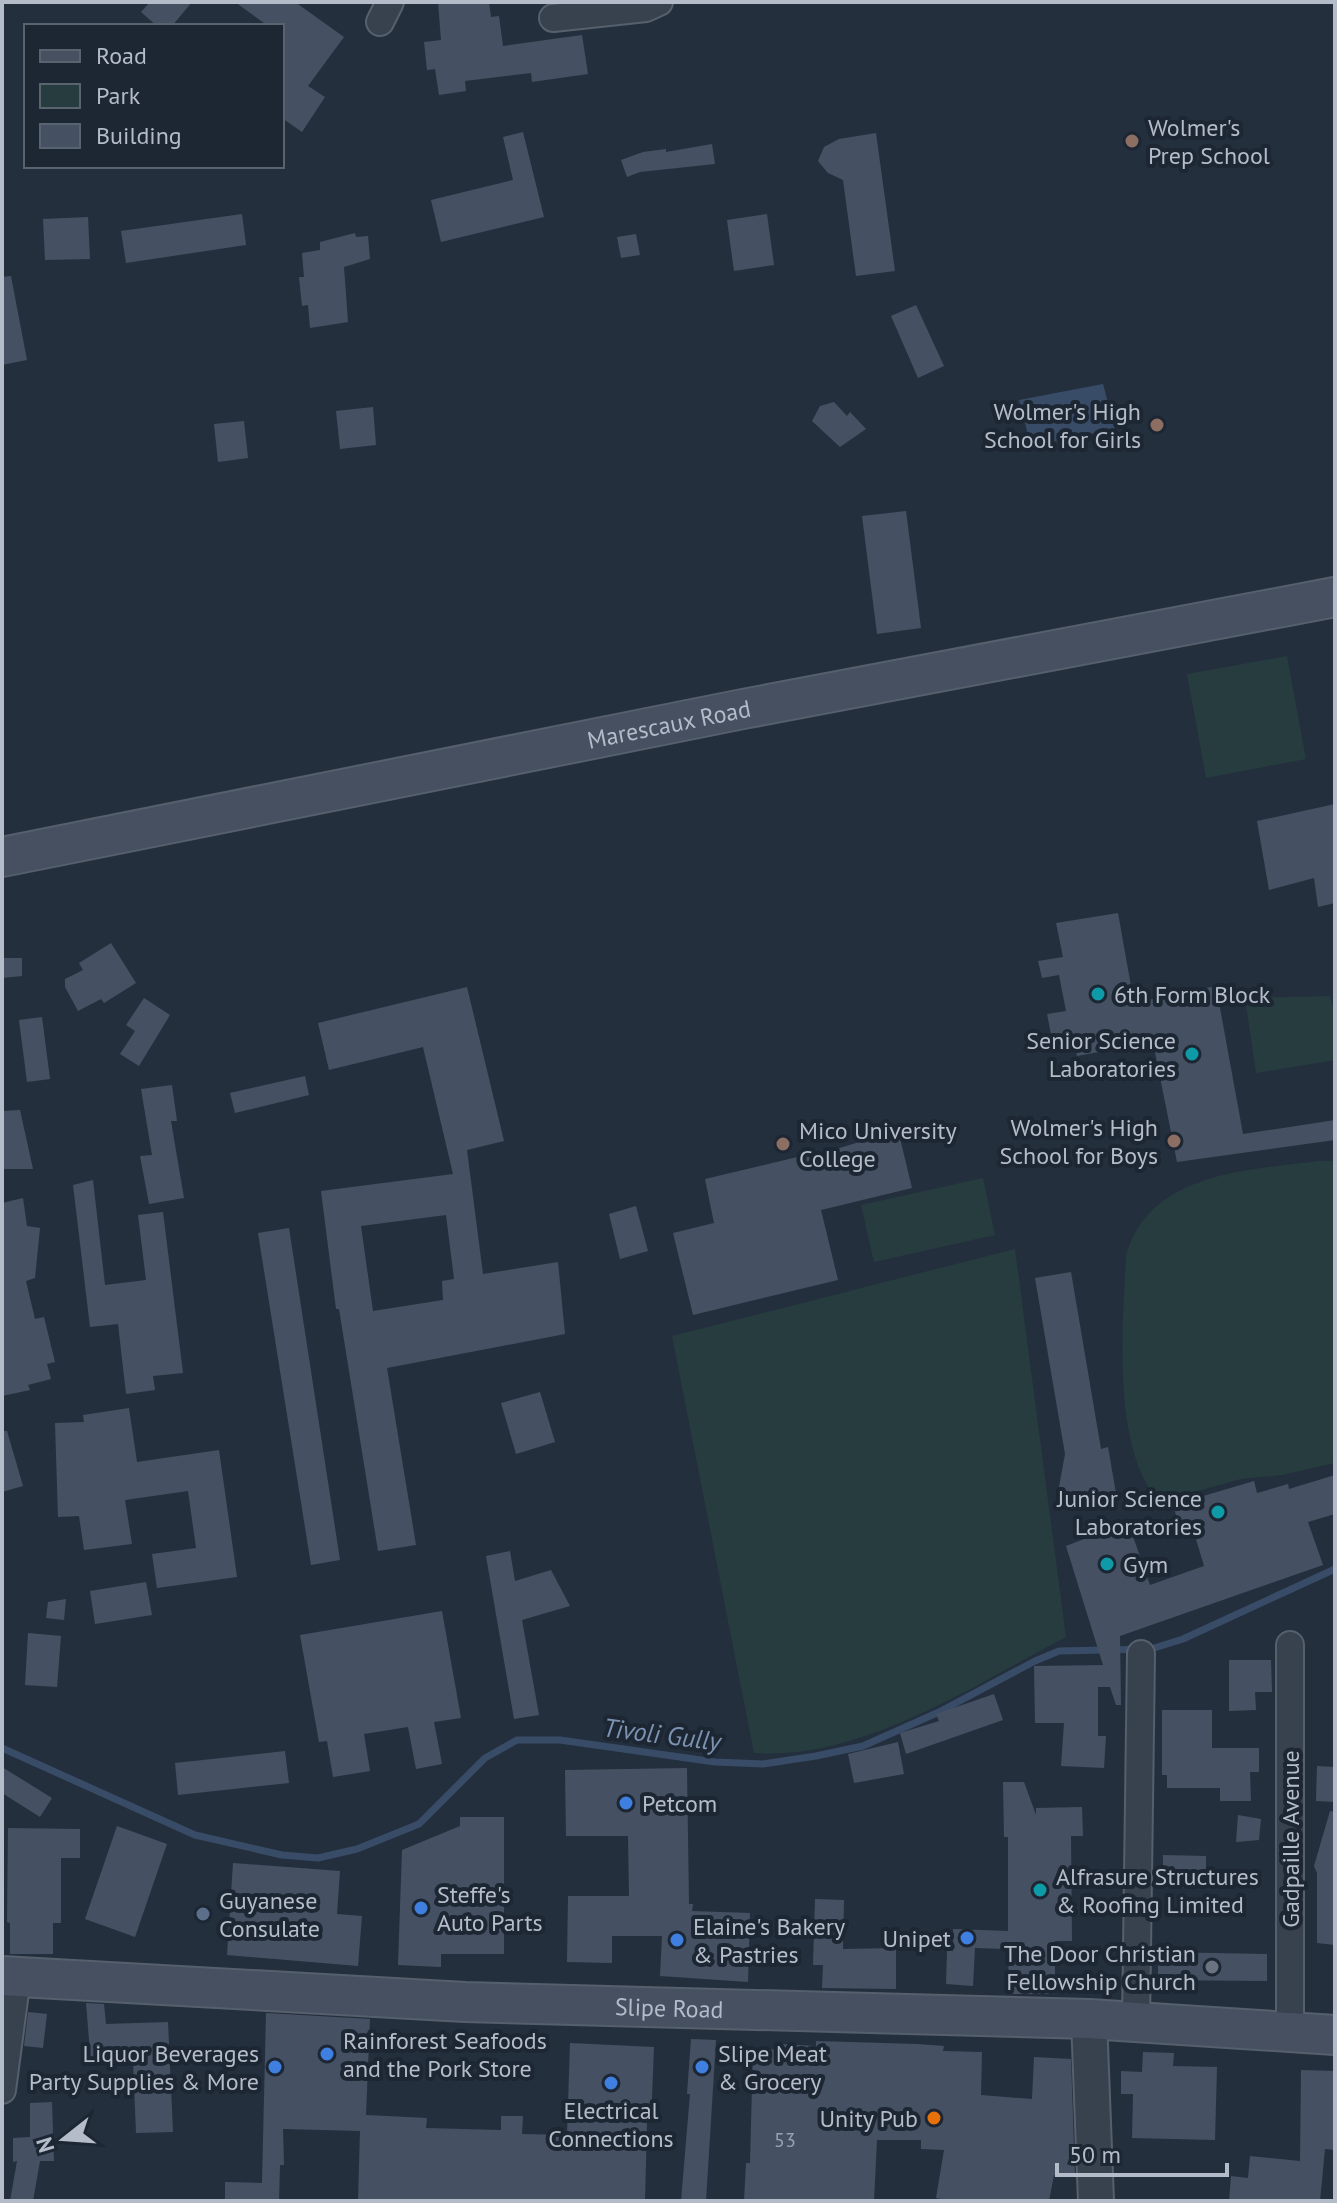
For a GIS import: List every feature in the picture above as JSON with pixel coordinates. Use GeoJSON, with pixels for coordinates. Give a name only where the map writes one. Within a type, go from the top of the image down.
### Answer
{"type":"FeatureCollection","features":[{"type":"Feature","properties":{"kind":"main road","name":"Marescaux Road"},"geometry":{"type":"LineString","coordinates":[[2,857],[727,712],[1335,597]]}},
{"type":"Feature","properties":{"kind":"main road","name":"Slipe Road"},"geometry":{"type":"LineString","coordinates":[[10,1977],[465,2002],[1089,2019],[1335,2035]]}},
{"type":"Feature","properties":{"kind":"street"},"geometry":{"type":"LineString","coordinates":[[553,18],[646,8],[659,2]]}},
{"type":"Feature","properties":{"kind":"street","name":"Gadpaille Avenue"},"geometry":{"type":"LineString","coordinates":[[1290,1645],[1290,2033]]}},
{"type":"Feature","properties":{"kind":"street"},"geometry":{"type":"LineString","coordinates":[[1136,2024],[1141,1654]]}},
{"type":"Feature","properties":{"kind":"street"},"geometry":{"type":"LineString","coordinates":[[2,2090],[10,1977]]}},
{"type":"Feature","properties":{"kind":"street"},"geometry":{"type":"LineString","coordinates":[[1089,2019],[1096,2201]]}},
{"type":"Feature","properties":{"kind":"green space"},"geometry":{"type":"Polygon","coordinates":[[[1287,656],[1306,759],[1206,778],[1187,674],[1287,656]]]}},
{"type":"Feature","properties":{"kind":"green space"},"geometry":{"type":"Polygon","coordinates":[[[1330,996],[1335,1014],[1335,1060],[1256,1073],[1245,998],[1330,996]]]}},
{"type":"Feature","properties":{"kind":"green space"},"geometry":{"type":"Polygon","coordinates":[[[1335,1161],[1335,1463],[1282,1475],[1241,1479],[1194,1492],[1164,1507],[1147,1484],[1135,1456],[1127,1423],[1122,1352],[1126,1256],[1138,1228],[1156,1207],[1178,1191],[1204,1180],[1335,1161]]]}},
{"type":"Feature","properties":{"kind":"green space"},"geometry":{"type":"Polygon","coordinates":[[[983,1178],[995,1235],[874,1262],[861,1205],[983,1178]]]}},
{"type":"Feature","properties":{"kind":"green space"},"geometry":{"type":"Polygon","coordinates":[[[1015,1249],[1066,1637],[955,1697],[875,1732],[835,1745],[794,1752],[754,1753],[672,1336],[1015,1249]]]}},
{"type":"Feature","properties":{"kind":"water"},"geometry":{"type":"Polygon","coordinates":[[[1103,384],[1115,429],[1031,446],[1019,400],[1103,384]]]}},
{"type":"Feature","properties":{"kind":"building"},"geometry":{"type":"Polygon","coordinates":[[[150,2],[192,2],[174,24],[155,24],[141,12],[150,2]]]}},
{"type":"Feature","properties":{"kind":"building"},"geometry":{"type":"Polygon","coordinates":[[[235,2],[295,2],[344,37],[308,86],[325,97],[302,132],[284,119],[284,24],[265,24],[235,2]]]}},
{"type":"Feature","properties":{"kind":"building"},"geometry":{"type":"Polygon","coordinates":[[[438,2],[489,2],[491,17],[499,16],[503,46],[582,35],[588,74],[532,82],[531,73],[465,81],[466,91],[439,95],[435,69],[427,70],[424,42],[441,40],[438,2]]]}},
{"type":"Feature","properties":{"kind":"building"},"geometry":{"type":"Polygon","coordinates":[[[523,132],[544,217],[441,242],[431,200],[513,180],[503,137],[523,132]]]}},
{"type":"Feature","properties":{"kind":"building"},"geometry":{"type":"Polygon","coordinates":[[[876,133],[895,271],[856,276],[843,180],[828,173],[818,161],[824,147],[839,139],[876,133]]]}},
{"type":"Feature","properties":{"kind":"building"},"geometry":{"type":"Polygon","coordinates":[[[712,144],[715,164],[640,172],[627,177],[621,160],[643,152],[666,149],[666,152],[712,144]]]}},
{"type":"Feature","properties":{"kind":"building"},"geometry":{"type":"Polygon","coordinates":[[[242,214],[246,245],[126,263],[121,231],[242,214]]]}},
{"type":"Feature","properties":{"kind":"building"},"geometry":{"type":"Polygon","coordinates":[[[767,214],[774,265],[734,271],[727,220],[767,214]]]}},
{"type":"Feature","properties":{"kind":"building"},"geometry":{"type":"Polygon","coordinates":[[[88,217],[90,259],[45,260],[43,219],[88,217]]]}},
{"type":"Feature","properties":{"kind":"building"},"geometry":{"type":"Polygon","coordinates":[[[355,233],[356,237],[368,236],[370,259],[344,267],[348,322],[310,328],[308,305],[302,306],[299,277],[304,277],[302,253],[320,250],[320,242],[355,233]]]}},
{"type":"Feature","properties":{"kind":"building"},"geometry":{"type":"Polygon","coordinates":[[[636,234],[640,255],[621,258],[617,237],[636,234]]]}},
{"type":"Feature","properties":{"kind":"building"},"geometry":{"type":"Polygon","coordinates":[[[11,276],[27,360],[2,365],[2,277],[11,276]]]}},
{"type":"Feature","properties":{"kind":"building"},"geometry":{"type":"Polygon","coordinates":[[[916,305],[944,366],[918,378],[891,316],[916,305]]]}},
{"type":"Feature","properties":{"kind":"building"},"geometry":{"type":"Polygon","coordinates":[[[834,402],[847,416],[850,412],[866,429],[840,447],[812,421],[820,406],[834,402]]]}},
{"type":"Feature","properties":{"kind":"building"},"geometry":{"type":"Polygon","coordinates":[[[373,407],[376,445],[340,449],[336,411],[373,407]]]}},
{"type":"Feature","properties":{"kind":"building"},"geometry":{"type":"Polygon","coordinates":[[[244,421],[248,458],[218,462],[214,424],[244,421]]]}},
{"type":"Feature","properties":{"kind":"building"},"geometry":{"type":"Polygon","coordinates":[[[906,511],[921,628],[877,634],[862,516],[906,511]]]}},
{"type":"Feature","properties":{"kind":"building"},"geometry":{"type":"Polygon","coordinates":[[[1335,804],[1335,903],[1318,907],[1314,878],[1269,890],[1257,821],[1335,804]]]}},
{"type":"Feature","properties":{"kind":"building"},"geometry":{"type":"Polygon","coordinates":[[[1118,913],[1134,1003],[1216,986],[1243,1134],[1335,1120],[1335,1140],[1177,1162],[1153,1042],[1077,1056],[1073,1036],[1052,1039],[1047,1014],[1066,1011],[1059,975],[1042,978],[1038,961],[1063,957],[1056,923],[1118,913]]]}},
{"type":"Feature","properties":{"kind":"building"},"geometry":{"type":"Polygon","coordinates":[[[111,943],[136,983],[104,1003],[101,999],[78,1011],[65,987],[65,979],[83,970],[79,963],[111,943]]]}},
{"type":"Feature","properties":{"kind":"building"},"geometry":{"type":"Polygon","coordinates":[[[2,958],[22,958],[22,976],[2,978],[2,958]]]}},
{"type":"Feature","properties":{"kind":"building"},"geometry":{"type":"Polygon","coordinates":[[[467,987],[504,1141],[467,1150],[483,1274],[558,1262],[565,1334],[387,1368],[416,1545],[378,1551],[339,1309],[336,1309],[321,1191],[453,1174],[423,1047],[329,1070],[318,1023],[467,987]],[[446,1215],[361,1226],[373,1311],[443,1300],[442,1281],[454,1279],[446,1215]]]}},
{"type":"Feature","properties":{"kind":"building"},"geometry":{"type":"Polygon","coordinates":[[[144,998],[170,1015],[139,1066],[120,1054],[135,1031],[126,1025],[144,998]]]}},
{"type":"Feature","properties":{"kind":"building"},"geometry":{"type":"Polygon","coordinates":[[[42,1017],[50,1079],[27,1082],[19,1020],[42,1017]]]}},
{"type":"Feature","properties":{"kind":"building"},"geometry":{"type":"Polygon","coordinates":[[[305,1076],[309,1095],[235,1113],[230,1093],[305,1076]]]}},
{"type":"Feature","properties":{"kind":"building"},"geometry":{"type":"Polygon","coordinates":[[[172,1085],[177,1121],[171,1121],[184,1198],[149,1204],[140,1156],[152,1155],[141,1089],[172,1085]]]}},
{"type":"Feature","properties":{"kind":"building"},"geometry":{"type":"Polygon","coordinates":[[[20,1110],[33,1169],[2,1169],[2,1111],[20,1110]]]}},
{"type":"Feature","properties":{"kind":"building"},"geometry":{"type":"Polygon","coordinates":[[[898,1130],[912,1188],[821,1210],[838,1280],[693,1315],[673,1233],[714,1223],[705,1179],[814,1153],[814,1156],[898,1130]]]}},
{"type":"Feature","properties":{"kind":"building"},"geometry":{"type":"Polygon","coordinates":[[[93,1180],[105,1285],[146,1280],[138,1215],[163,1212],[183,1373],[153,1376],[155,1390],[126,1394],[118,1324],[90,1327],[73,1185],[93,1180]]]}},
{"type":"Feature","properties":{"kind":"building"},"geometry":{"type":"Polygon","coordinates":[[[23,1198],[27,1226],[40,1228],[35,1278],[26,1281],[35,1319],[44,1317],[55,1362],[47,1364],[51,1379],[28,1385],[30,1390],[2,1396],[2,1203],[23,1198]]]}},
{"type":"Feature","properties":{"kind":"building"},"geometry":{"type":"Polygon","coordinates":[[[636,1206],[648,1251],[620,1259],[609,1214],[636,1206]]]}},
{"type":"Feature","properties":{"kind":"building"},"geometry":{"type":"Polygon","coordinates":[[[289,1228],[340,1560],[311,1565],[258,1233],[289,1228]]]}},
{"type":"Feature","properties":{"kind":"building"},"geometry":{"type":"Polygon","coordinates":[[[1071,1272],[1101,1449],[1108,1447],[1117,1499],[1089,1504],[1087,1495],[1056,1503],[1065,1454],[1035,1278],[1071,1272]]]}},
{"type":"Feature","properties":{"kind":"building"},"geometry":{"type":"Polygon","coordinates":[[[540,1392],[555,1442],[516,1454],[501,1403],[540,1392]]]}},
{"type":"Feature","properties":{"kind":"building"},"geometry":{"type":"Polygon","coordinates":[[[129,1408],[137,1462],[219,1450],[237,1577],[157,1588],[152,1554],[196,1548],[188,1491],[125,1500],[132,1544],[84,1550],[79,1516],[58,1517],[55,1423],[84,1422],[83,1415],[129,1408]]]}},
{"type":"Feature","properties":{"kind":"building"},"geometry":{"type":"Polygon","coordinates":[[[2,1431],[7,1431],[23,1486],[2,1492],[2,1431]]]}},
{"type":"Feature","properties":{"kind":"building"},"geometry":{"type":"Polygon","coordinates":[[[1335,1475],[1335,1514],[1308,1522],[1323,1565],[1120,1636],[1121,1705],[1116,1705],[1110,1687],[1098,1687],[1098,1736],[1106,1736],[1104,1768],[1061,1766],[1064,1723],[1035,1723],[1034,1666],[1103,1665],[1066,1546],[1128,1522],[1150,1585],[1204,1566],[1193,1529],[1181,1532],[1173,1505],[1254,1481],[1257,1493],[1288,1484],[1289,1489],[1335,1475]]]}},
{"type":"Feature","properties":{"kind":"building"},"geometry":{"type":"Polygon","coordinates":[[[510,1551],[515,1581],[551,1570],[570,1606],[522,1620],[539,1715],[514,1719],[486,1556],[510,1551]]]}},
{"type":"Feature","properties":{"kind":"building"},"geometry":{"type":"Polygon","coordinates":[[[146,1582],[152,1615],[95,1624],[90,1591],[146,1582]]]}},
{"type":"Feature","properties":{"kind":"building"},"geometry":{"type":"Polygon","coordinates":[[[66,1599],[64,1620],[46,1618],[48,1602],[66,1599]]]}},
{"type":"Feature","properties":{"kind":"building"},"geometry":{"type":"Polygon","coordinates":[[[442,1611],[461,1718],[434,1722],[442,1764],[416,1769],[408,1727],[364,1734],[370,1771],[333,1777],[327,1741],[319,1742],[300,1635],[442,1611]]]}},
{"type":"Feature","properties":{"kind":"building"},"geometry":{"type":"Polygon","coordinates":[[[28,1633],[61,1636],[57,1687],[25,1685],[28,1633]]]}},
{"type":"Feature","properties":{"kind":"building"},"geometry":{"type":"Polygon","coordinates":[[[1229,1660],[1271,1660],[1272,1692],[1255,1692],[1256,1710],[1229,1711],[1229,1660]]]}},
{"type":"Feature","properties":{"kind":"building"},"geometry":{"type":"Polygon","coordinates":[[[994,1694],[1003,1720],[906,1754],[900,1733],[939,1721],[936,1714],[994,1694]]]}},
{"type":"Feature","properties":{"kind":"building"},"geometry":{"type":"Polygon","coordinates":[[[1162,1710],[1212,1710],[1212,1748],[1259,1748],[1259,1772],[1250,1772],[1251,1801],[1220,1801],[1220,1788],[1167,1788],[1167,1775],[1162,1775],[1162,1710]]]}},
{"type":"Feature","properties":{"kind":"building"},"geometry":{"type":"Polygon","coordinates":[[[898,1742],[904,1774],[854,1783],[848,1754],[898,1742]]]}},
{"type":"Feature","properties":{"kind":"building"},"geometry":{"type":"Polygon","coordinates":[[[285,1751],[289,1783],[178,1795],[175,1763],[285,1751]]]}},
{"type":"Feature","properties":{"kind":"building"},"geometry":{"type":"Polygon","coordinates":[[[1317,1766],[1335,1767],[1335,1802],[1316,1801],[1317,1766]]]}},
{"type":"Feature","properties":{"kind":"building"},"geometry":{"type":"Polygon","coordinates":[[[2,1767],[52,1798],[40,1817],[2,1793],[2,1767]]]}},
{"type":"Feature","properties":{"kind":"building"},"geometry":{"type":"Polygon","coordinates":[[[687,1768],[689,1904],[693,1904],[692,1911],[750,1913],[748,1982],[660,1976],[662,1936],[612,1936],[612,1963],[567,1962],[568,1896],[629,1896],[628,1836],[566,1836],[565,1770],[687,1768]]]}},
{"type":"Feature","properties":{"kind":"building","name":"Alfrasure Structures & Roofing Limited"},"geometry":{"type":"Polygon","coordinates":[[[1003,1782],[1024,1782],[1036,1815],[1036,1808],[1082,1807],[1083,1836],[1071,1836],[1072,1941],[1055,1941],[1055,1994],[1009,1994],[1008,1949],[975,1948],[973,1986],[946,1984],[947,1951],[953,1951],[953,1929],[1008,1931],[1008,1837],[1004,1837],[1003,1782]]]}},
{"type":"Feature","properties":{"kind":"building"},"geometry":{"type":"Polygon","coordinates":[[[1330,1811],[1335,1812],[1335,1945],[1317,1943],[1317,1873],[1314,1866],[1330,1811]]]}},
{"type":"Feature","properties":{"kind":"building"},"geometry":{"type":"Polygon","coordinates":[[[1238,1815],[1261,1819],[1259,1840],[1236,1842],[1238,1815]]]}},
{"type":"Feature","properties":{"kind":"building"},"geometry":{"type":"Polygon","coordinates":[[[460,1817],[504,1817],[504,1954],[441,1954],[441,1967],[398,1965],[402,1850],[460,1826],[460,1817]]]}},
{"type":"Feature","properties":{"kind":"building"},"geometry":{"type":"Polygon","coordinates":[[[117,1826],[167,1844],[135,1937],[85,1919],[117,1826]]]}},
{"type":"Feature","properties":{"kind":"building"},"geometry":{"type":"Polygon","coordinates":[[[8,1828],[80,1829],[80,1858],[61,1858],[61,1923],[53,1923],[53,1954],[10,1954],[10,1923],[7,1922],[8,1828]]]}},
{"type":"Feature","properties":{"kind":"building"},"geometry":{"type":"Polygon","coordinates":[[[1163,1855],[1206,1856],[1206,1888],[1163,1887],[1163,1855]]]}},
{"type":"Feature","properties":{"kind":"building"},"geometry":{"type":"Polygon","coordinates":[[[233,1863],[340,1871],[337,1914],[362,1916],[358,1966],[227,1955],[233,1863]]]}},
{"type":"Feature","properties":{"kind":"building"},"geometry":{"type":"Polygon","coordinates":[[[815,1899],[844,1900],[843,1949],[896,1948],[896,1989],[822,1988],[823,1965],[813,1965],[815,1899]]]}},
{"type":"Feature","properties":{"kind":"building","name":"The Door Christian Fellowship Church"},"geometry":{"type":"Polygon","coordinates":[[[1158,1952],[1267,1954],[1267,1981],[1158,1980],[1158,1952]]]}},
{"type":"Feature","properties":{"kind":"building"},"geometry":{"type":"Polygon","coordinates":[[[86,2003],[104,2004],[106,2024],[168,2022],[173,2132],[136,2133],[133,2061],[91,2064],[86,2003]]]}},
{"type":"Feature","properties":{"kind":"building"},"geometry":{"type":"Polygon","coordinates":[[[28,2012],[47,2014],[43,2048],[24,2046],[28,2012]]]}},
{"type":"Feature","properties":{"kind":"building"},"geometry":{"type":"Polygon","coordinates":[[[266,2013],[370,2019],[366,2115],[427,2118],[426,2128],[501,2130],[501,2116],[523,2116],[522,2134],[567,2135],[570,2043],[654,2047],[651,2123],[647,2123],[645,2201],[358,2201],[360,2131],[283,2129],[284,2165],[280,2165],[279,2201],[225,2201],[225,2182],[262,2183],[266,2013]]]}},
{"type":"Feature","properties":{"kind":"building"},"geometry":{"type":"Polygon","coordinates":[[[691,2039],[716,2040],[706,2201],[681,2201],[691,2039]]]}},
{"type":"Feature","properties":{"kind":"building"},"geometry":{"type":"Polygon","coordinates":[[[816,2041],[917,2044],[944,2046],[943,2051],[982,2052],[981,2095],[1032,2099],[1034,2057],[1071,2059],[1075,2177],[1054,2175],[1049,2201],[952,2201],[936,2198],[944,2150],[921,2149],[921,2140],[877,2140],[874,2201],[744,2201],[746,2163],[750,2163],[753,2048],[781,2050],[781,2044],[816,2046],[816,2041]]]}},
{"type":"Feature","properties":{"kind":"building"},"geometry":{"type":"Polygon","coordinates":[[[1143,2052],[1174,2053],[1173,2066],[1217,2067],[1215,2140],[1132,2138],[1133,2094],[1121,2094],[1121,2071],[1142,2072],[1143,2052]]]}},
{"type":"Feature","properties":{"kind":"building"},"geometry":{"type":"Polygon","coordinates":[[[1301,2070],[1335,2071],[1335,2150],[1325,2149],[1320,2201],[1229,2201],[1231,2176],[1248,2178],[1250,2156],[1300,2161],[1301,2070]]]}},
{"type":"Feature","properties":{"kind":"building"},"geometry":{"type":"Polygon","coordinates":[[[52,2102],[54,2161],[40,2161],[33,2201],[10,2201],[17,2161],[13,2162],[13,2138],[30,2137],[30,2103],[52,2102]]]}},
{"type":"Feature","properties":{"kind":"waterway","name":"Tivoli Gully"},"geometry":{"type":"LineString","coordinates":[[2,1748],[195,1835],[282,1855],[318,1858],[357,1849],[419,1824],[485,1758],[517,1740],[560,1740],[715,1762],[763,1764],[816,1756],[863,1746],[939,1712],[1059,1651],[1151,1649],[1183,1639],[1335,1569]]}},
{"type":"Feature","properties":{"kind":"place","name":"Wolmer's Prep School"},"geometry":{"type":"Point","coordinates":[1132,141]}},
{"type":"Feature","properties":{"kind":"place","name":"Wolmer's High School for Girls"},"geometry":{"type":"Point","coordinates":[1157,425]}},
{"type":"Feature","properties":{"kind":"place","name":"6th Form Block"},"geometry":{"type":"Point","coordinates":[1098,994]}},
{"type":"Feature","properties":{"kind":"place","name":"Senior Science Laboratories"},"geometry":{"type":"Point","coordinates":[1192,1054]}},
{"type":"Feature","properties":{"kind":"place","name":"Wolmer's High School for Boys"},"geometry":{"type":"Point","coordinates":[1174,1141]}},
{"type":"Feature","properties":{"kind":"place","name":"Mico University College"},"geometry":{"type":"Point","coordinates":[783,1144]}},
{"type":"Feature","properties":{"kind":"place","name":"Junior Science Laboratories"},"geometry":{"type":"Point","coordinates":[1218,1512]}},
{"type":"Feature","properties":{"kind":"place","name":"Gym"},"geometry":{"type":"Point","coordinates":[1107,1564]}},
{"type":"Feature","properties":{"kind":"place","name":"Petcom"},"geometry":{"type":"Point","coordinates":[626,1803]}},
{"type":"Feature","properties":{"kind":"place","name":"Alfrasure Structures & Roofing Limited"},"geometry":{"type":"Point","coordinates":[1040,1890]}},
{"type":"Feature","properties":{"kind":"place","name":"Steffe's Auto Parts"},"geometry":{"type":"Point","coordinates":[421,1908]}},
{"type":"Feature","properties":{"kind":"place","name":"Guyanese Consulate"},"geometry":{"type":"Point","coordinates":[203,1914]}},
{"type":"Feature","properties":{"kind":"place","name":"Unipet"},"geometry":{"type":"Point","coordinates":[967,1938]}},
{"type":"Feature","properties":{"kind":"place","name":"Elaine's Bakery & Pastries"},"geometry":{"type":"Point","coordinates":[677,1940]}},
{"type":"Feature","properties":{"kind":"place","name":"The Door Christian Fellowship Church"},"geometry":{"type":"Point","coordinates":[1212,1967]}},
{"type":"Feature","properties":{"kind":"place","name":"Rainforest Seafoods and the Pork Store"},"geometry":{"type":"Point","coordinates":[327,2054]}},
{"type":"Feature","properties":{"kind":"place","name":"Liquor Beverages Party Supplies & More"},"geometry":{"type":"Point","coordinates":[275,2067]}},
{"type":"Feature","properties":{"kind":"place","name":"Slipe Meat & Grocery"},"geometry":{"type":"Point","coordinates":[702,2067]}},
{"type":"Feature","properties":{"kind":"place","name":"Electrical Connections"},"geometry":{"type":"Point","coordinates":[611,2083]}},
{"type":"Feature","properties":{"kind":"place","name":"Unity Pub"},"geometry":{"type":"Point","coordinates":[934,2118]}}]}
